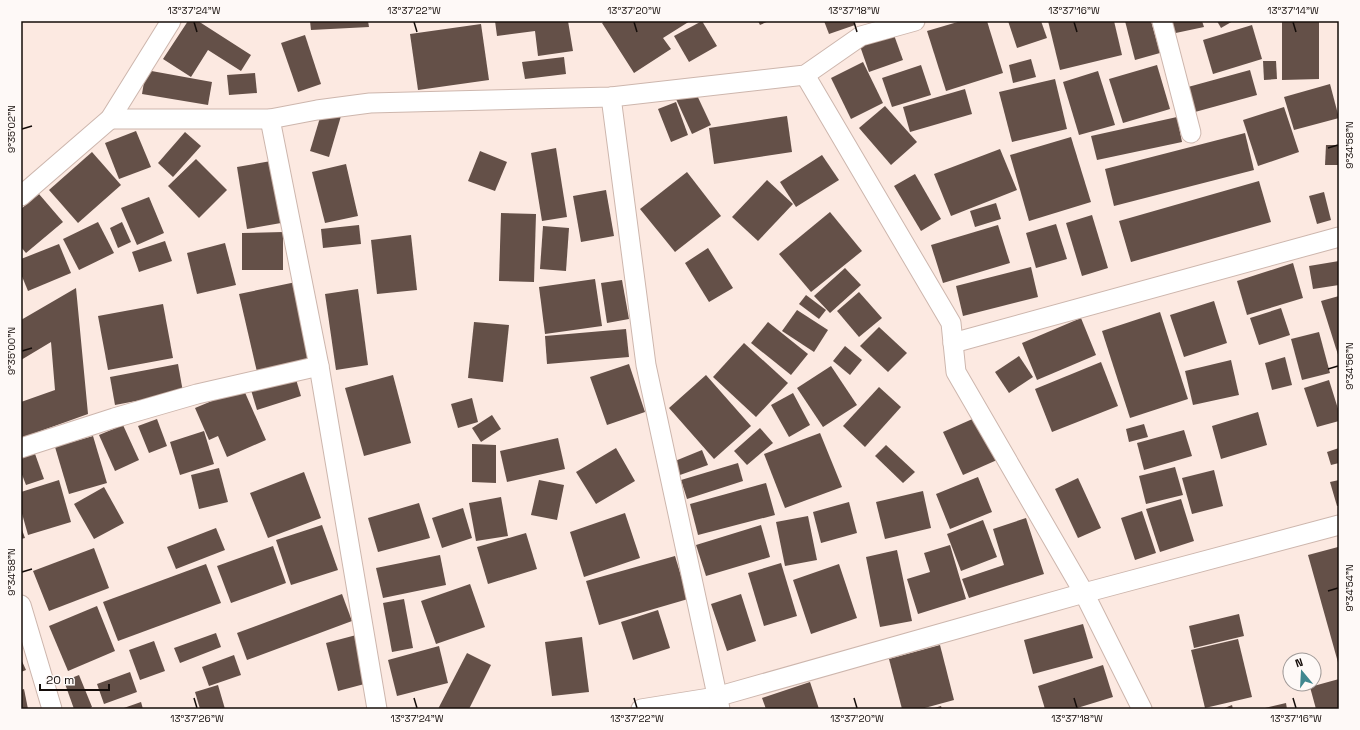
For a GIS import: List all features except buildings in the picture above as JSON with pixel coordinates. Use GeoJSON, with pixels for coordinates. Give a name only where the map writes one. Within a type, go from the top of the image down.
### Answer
{"type":"FeatureCollection","features":[{"type":"Feature","properties":{"kind":"street"},"geometry":{"type":"LineString","coordinates":[[21,196],[110,119],[171,21]]}},
{"type":"Feature","properties":{"kind":"street"},"geometry":{"type":"LineString","coordinates":[[110,119],[270,119],[317,110],[370,104],[611,97],[805,75],[861,36],[915,21]]}},
{"type":"Feature","properties":{"kind":"street"},"geometry":{"type":"LineString","coordinates":[[1162,21],[1191,133]]}},
{"type":"Feature","properties":{"kind":"street"},"geometry":{"type":"LineString","coordinates":[[805,75],[951,323],[956,372],[1084,593],[1142,709]]}},
{"type":"Feature","properties":{"kind":"street"},"geometry":{"type":"LineString","coordinates":[[611,97],[646,365],[718,703]]}},
{"type":"Feature","properties":{"kind":"street"},"geometry":{"type":"LineString","coordinates":[[270,119],[320,366],[377,709]]}},
{"type":"Feature","properties":{"kind":"street"},"geometry":{"type":"LineString","coordinates":[[953,344],[1339,237]]}},
{"type":"Feature","properties":{"kind":"street"},"geometry":{"type":"LineString","coordinates":[[21,448],[114,418],[197,394],[320,366]]}},
{"type":"Feature","properties":{"kind":"street"},"geometry":{"type":"LineString","coordinates":[[641,709],[718,703],[1084,593],[1339,525]]}},
{"type":"Feature","properties":{"kind":"street"},"geometry":{"type":"LineString","coordinates":[[21,605],[52,709]]}}]}
